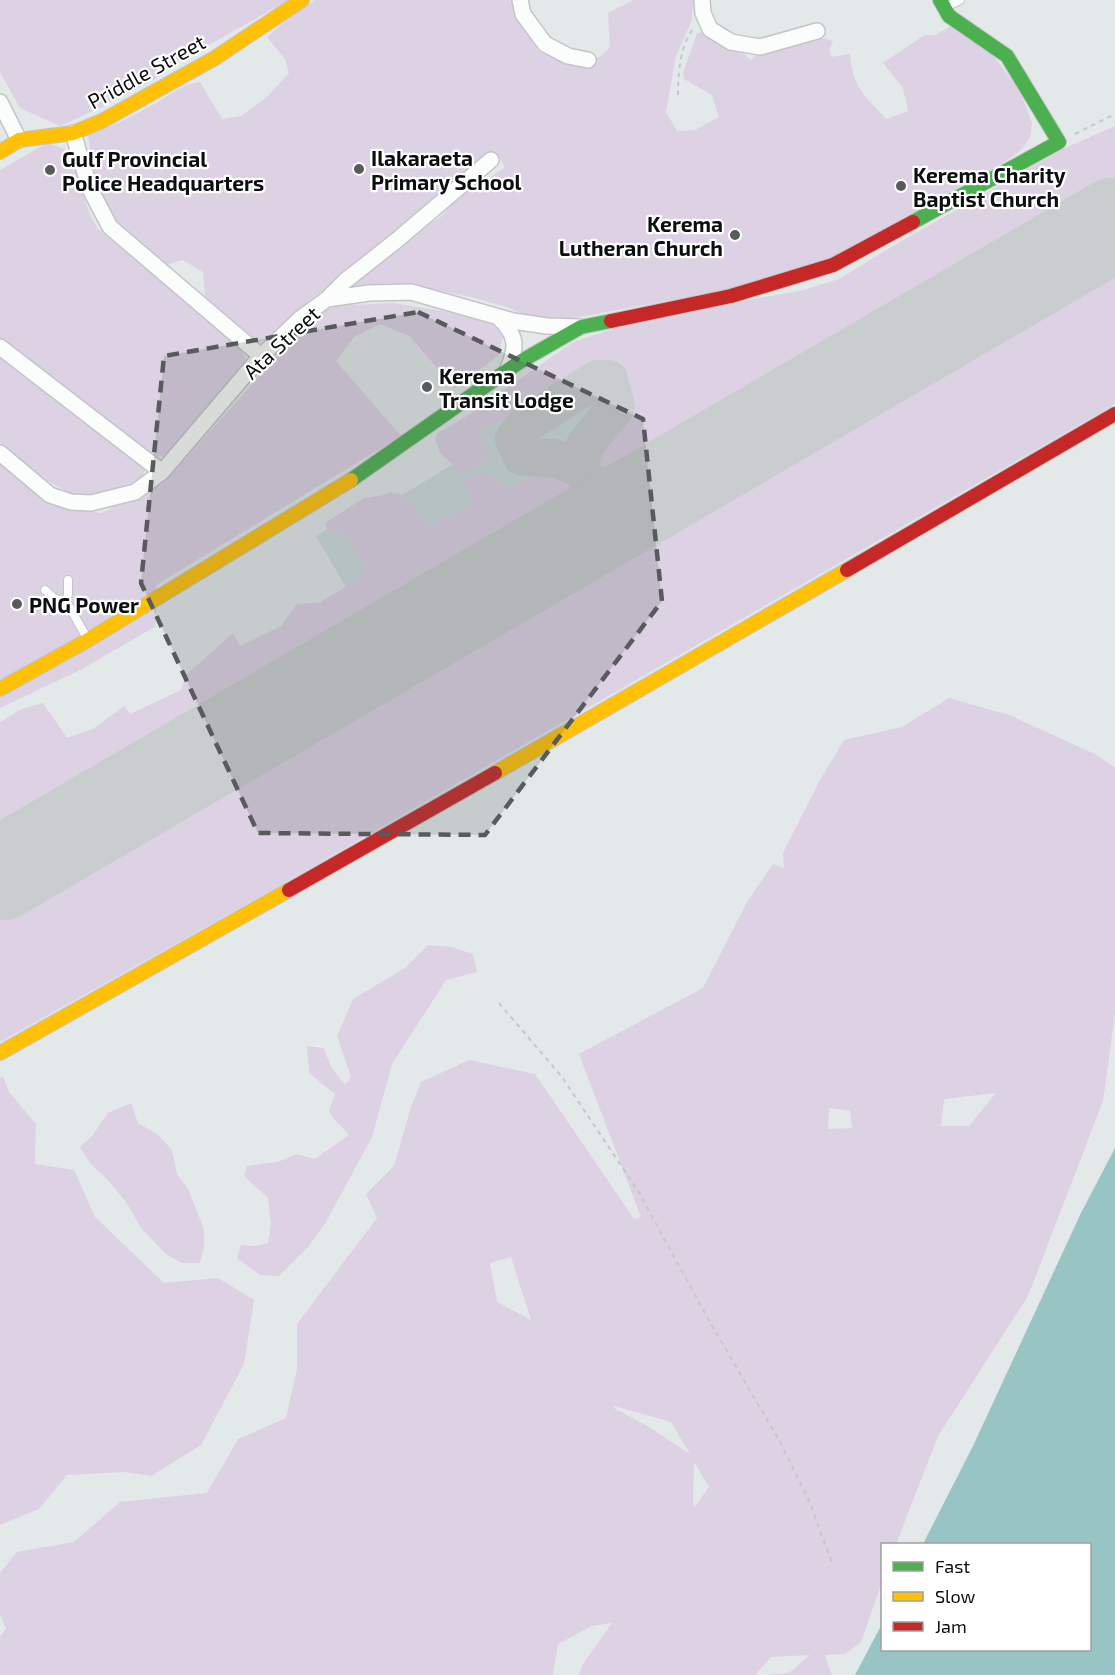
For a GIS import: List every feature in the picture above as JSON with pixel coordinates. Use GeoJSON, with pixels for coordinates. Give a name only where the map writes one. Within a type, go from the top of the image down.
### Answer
{"type":"FeatureCollection","features":[{"type":"Feature","properties":{"kind":"street","name":"Priddle Street"},"geometry":{"type":"LineString","coordinates":[[0,152],[19,140],[73,133],[102,121],[215,58],[302,0]]}},
{"type":"Feature","properties":{"kind":"street"},"geometry":{"type":"LineString","coordinates":[[520,0],[523,14],[545,44],[568,56],[588,60]]}},
{"type":"Feature","properties":{"kind":"street"},"geometry":{"type":"LineString","coordinates":[[702,0],[703,13],[710,29],[731,42],[760,47],[817,31]]}},
{"type":"Feature","properties":{"kind":"street"},"geometry":{"type":"LineString","coordinates":[[0,689],[88,639],[367,470],[507,371],[581,327],[731,296],[833,266],[1059,142],[1007,56],[949,16],[942,4]]}},
{"type":"Feature","properties":{"kind":"street"},"geometry":{"type":"LineString","coordinates":[[0,102],[19,140]]}},
{"type":"Feature","properties":{"kind":"street"},"geometry":{"type":"LineString","coordinates":[[73,133],[90,189],[110,226],[261,356]]}},
{"type":"Feature","properties":{"kind":"street"},"geometry":{"type":"LineString","coordinates":[[327,300],[345,281],[491,160]]}},
{"type":"Feature","properties":{"kind":"street","name":"Ata Street"},"geometry":{"type":"LineString","coordinates":[[0,453],[50,495],[70,502],[91,503],[135,492],[162,472],[261,356],[301,318],[327,300],[369,293],[411,292],[513,321],[547,326],[581,327]]}},
{"type":"Feature","properties":{"kind":"street"},"geometry":{"type":"LineString","coordinates":[[497,316],[512,332],[515,344],[514,355],[507,371]]}},
{"type":"Feature","properties":{"kind":"street"},"geometry":{"type":"LineString","coordinates":[[0,347],[162,472]]}},
{"type":"Feature","properties":{"kind":"street"},"geometry":{"type":"LineString","coordinates":[[0,1053],[661,678],[1115,414]]}},
{"type":"Feature","properties":{"kind":"lane"},"geometry":{"type":"LineString","coordinates":[[942,4],[960,0]]}},
{"type":"Feature","properties":{"kind":"lane"},"geometry":{"type":"LineString","coordinates":[[68,580],[66,601],[88,639]]}},
{"type":"Feature","properties":{"kind":"lane"},"geometry":{"type":"LineString","coordinates":[[45,590],[55,599],[66,601]]}},
{"type":"Feature","properties":{"kind":"path"},"geometry":{"type":"LineString","coordinates":[[678,95],[678,67],[690,32],[705,17]]}},
{"type":"Feature","properties":{"kind":"path"},"geometry":{"type":"LineString","coordinates":[[1059,142],[1115,114]]}},
{"type":"Feature","properties":{"kind":"path"},"geometry":{"type":"LineString","coordinates":[[499,1003],[562,1077],[638,1191],[708,1319],[779,1440],[810,1503],[833,1566]]}},
{"type":"Feature","properties":{"kind":"highlighted area"},"geometry":{"type":"Polygon","coordinates":[[[418,312],[643,419],[662,601],[485,835],[258,833],[141,583],[164,356],[418,312]]]}},
{"type":"Feature","properties":{"kind":"shaded area"},"geometry":{"type":"Polygon","coordinates":[[[0,0],[289,0],[178,62],[155,79],[60,126],[20,108],[0,72],[0,0]]]}},
{"type":"Feature","properties":{"kind":"shaded area"},"geometry":{"type":"Polygon","coordinates":[[[315,0],[510,0],[537,50],[581,66],[601,56],[610,47],[608,13],[634,0],[693,0],[692,20],[676,56],[666,112],[677,131],[695,130],[719,117],[712,95],[684,79],[683,73],[697,33],[707,31],[751,60],[762,50],[814,36],[833,41],[829,50],[831,57],[850,54],[857,83],[886,119],[908,111],[903,88],[883,63],[925,35],[936,35],[951,26],[988,49],[1019,89],[1032,123],[1030,137],[1021,150],[989,173],[838,258],[726,290],[563,320],[528,316],[507,307],[471,297],[426,288],[387,283],[350,288],[348,285],[410,236],[442,216],[460,194],[505,167],[497,154],[480,161],[330,286],[312,298],[269,337],[259,342],[224,318],[205,298],[203,272],[183,260],[165,265],[121,231],[113,221],[102,198],[88,135],[134,115],[180,88],[200,82],[222,119],[241,116],[267,97],[289,73],[285,59],[267,37],[315,0]]]}},
{"type":"Feature","properties":{"kind":"shaded area"},"geometry":{"type":"Polygon","coordinates":[[[1115,126],[1115,208],[832,379],[649,480],[628,487],[611,481],[602,471],[597,455],[628,415],[632,399],[631,383],[626,372],[614,362],[598,361],[573,380],[477,433],[489,458],[482,465],[462,473],[440,453],[435,438],[573,342],[616,328],[800,291],[839,279],[1063,149],[1115,126]]]}},
{"type":"Feature","properties":{"kind":"shaded area"},"geometry":{"type":"Polygon","coordinates":[[[1115,132],[1115,299],[0,951],[0,798],[350,594],[316,536],[391,491],[396,499],[453,464],[436,434],[603,339],[814,301],[1115,132]]]}},
{"type":"Feature","properties":{"kind":"shaded area"},"geometry":{"type":"Polygon","coordinates":[[[47,143],[69,151],[90,215],[98,229],[239,346],[246,359],[230,385],[170,456],[153,457],[0,338],[0,170],[47,143]]]}},
{"type":"Feature","properties":{"kind":"shaded area"},"geometry":{"type":"Polygon","coordinates":[[[1115,249],[1115,404],[272,890],[0,1042],[0,890],[683,497],[843,400],[1115,249]]]}},
{"type":"Feature","properties":{"kind":"shaded area"},"geometry":{"type":"Polygon","coordinates":[[[393,303],[449,312],[492,323],[503,336],[498,356],[455,388],[409,336],[380,324],[354,337],[336,361],[401,436],[156,585],[156,626],[82,669],[0,708],[0,464],[53,505],[101,513],[163,484],[303,327],[330,306],[393,303]]]}},
{"type":"Feature","properties":{"kind":"shaded area"},"geometry":{"type":"Polygon","coordinates":[[[0,353],[145,470],[142,478],[114,493],[73,495],[41,477],[0,443],[0,353]]]}},
{"type":"Feature","properties":{"kind":"shaded area"},"geometry":{"type":"Polygon","coordinates":[[[552,470],[566,473],[575,479],[585,495],[583,510],[572,524],[192,746],[0,855],[0,722],[22,709],[43,703],[67,738],[93,729],[124,706],[130,714],[181,690],[186,675],[233,633],[240,646],[281,626],[297,604],[318,603],[356,581],[364,566],[345,534],[329,533],[325,523],[364,498],[398,493],[414,506],[427,526],[474,505],[463,480],[481,472],[492,474],[503,487],[552,470]]]}},
{"type":"Feature","properties":{"kind":"shaded area"},"geometry":{"type":"Polygon","coordinates":[[[949,698],[1009,715],[1097,755],[1115,768],[1115,1013],[1103,1101],[1028,1296],[938,1436],[896,1543],[881,1543],[881,1585],[861,1642],[845,1654],[825,1655],[832,1675],[768,1675],[789,1673],[810,1655],[771,1657],[755,1675],[579,1675],[583,1664],[612,1623],[592,1626],[558,1644],[553,1675],[0,1675],[0,1637],[6,1629],[0,1614],[0,1573],[17,1552],[74,1542],[120,1502],[207,1493],[238,1439],[286,1418],[297,1369],[297,1324],[377,1218],[366,1194],[394,1166],[411,1107],[421,1082],[469,1060],[535,1074],[634,1219],[641,1217],[579,1054],[703,988],[747,902],[773,864],[784,868],[783,853],[820,780],[844,740],[902,727],[949,698]],[[996,1093],[944,1099],[941,1126],[969,1126],[996,1093]],[[829,1108],[828,1129],[852,1128],[850,1111],[829,1108]],[[511,1257],[490,1263],[497,1302],[531,1320],[511,1257]],[[614,1406],[649,1427],[690,1454],[671,1422],[614,1406]],[[694,1462],[694,1508],[709,1487],[694,1462]]]}},
{"type":"Feature","properties":{"kind":"shaded area"},"geometry":{"type":"Polygon","coordinates":[[[428,945],[451,947],[473,954],[477,972],[446,980],[392,1064],[372,1137],[326,1222],[308,1247],[279,1276],[260,1275],[237,1258],[241,1245],[255,1246],[268,1243],[271,1224],[268,1198],[244,1176],[247,1166],[278,1162],[296,1154],[315,1159],[349,1135],[329,1111],[335,1094],[309,1073],[307,1046],[323,1048],[332,1068],[345,1085],[351,1077],[337,1036],[353,999],[405,968],[428,945]]]}},
{"type":"Feature","properties":{"kind":"shaded area"},"geometry":{"type":"Polygon","coordinates":[[[0,1077],[3,1077],[9,1092],[36,1124],[35,1164],[74,1170],[95,1217],[164,1283],[218,1278],[254,1300],[244,1364],[201,1445],[151,1476],[124,1472],[67,1475],[39,1509],[0,1525],[0,1077]]]}},
{"type":"Feature","properties":{"kind":"shaded area"},"geometry":{"type":"Polygon","coordinates":[[[131,1103],[138,1123],[158,1135],[172,1150],[177,1174],[188,1189],[204,1229],[204,1248],[200,1263],[182,1263],[166,1254],[142,1229],[126,1202],[90,1163],[80,1147],[92,1136],[108,1113],[131,1103]]]}},
{"type":"Feature","properties":{"kind":"water"},"geometry":{"type":"Polygon","coordinates":[[[1115,1148],[1115,1675],[855,1675],[881,1626],[881,1651],[1091,1651],[1091,1543],[924,1543],[973,1446],[1081,1213],[1115,1148]]]}},
{"type":"Feature","properties":{"kind":"taxiway"},"geometry":{"type":"LineString","coordinates":[[578,467],[585,445],[616,407],[609,379],[597,379],[526,424],[514,439],[522,457],[553,458],[578,467],[615,515]]}},
{"type":"Feature","properties":{"kind":"runway"},"geometry":{"type":"LineString","coordinates":[[0,874],[1115,224]]}},
{"type":"Feature","properties":{"kind":"traffic: fast"},"geometry":{"type":"LineString","coordinates":[[913,222],[1059,142],[1007,56],[949,16],[940,0]]}},
{"type":"Feature","properties":{"kind":"traffic: fast"},"geometry":{"type":"LineString","coordinates":[[351,480],[518,363],[581,327],[611,321]]}},
{"type":"Feature","properties":{"kind":"traffic: slow"},"geometry":{"type":"LineString","coordinates":[[0,152],[19,140],[73,133],[102,121],[215,58],[302,0]]}},
{"type":"Feature","properties":{"kind":"traffic: slow"},"geometry":{"type":"LineString","coordinates":[[0,689],[88,640],[351,480]]}},
{"type":"Feature","properties":{"kind":"traffic: slow"},"geometry":{"type":"LineString","coordinates":[[495,773],[847,570]]}},
{"type":"Feature","properties":{"kind":"traffic: slow"},"geometry":{"type":"LineString","coordinates":[[0,1053],[289,890]]}},
{"type":"Feature","properties":{"kind":"traffic: jam"},"geometry":{"type":"LineString","coordinates":[[611,321],[731,296],[833,265],[913,222]]}},
{"type":"Feature","properties":{"kind":"traffic: jam"},"geometry":{"type":"LineString","coordinates":[[847,570],[1115,414]]}},
{"type":"Feature","properties":{"kind":"traffic: jam"},"geometry":{"type":"LineString","coordinates":[[289,890],[495,773]]}},
{"type":"Feature","properties":{"kind":"place","name":"Ilakaraeta Primary School"},"geometry":{"type":"Point","coordinates":[359,169]}},
{"type":"Feature","properties":{"kind":"place","name":"Gulf Provincial Police Headquarters"},"geometry":{"type":"Point","coordinates":[50,170]}},
{"type":"Feature","properties":{"kind":"place","name":"Kerema Charity Baptist Church"},"geometry":{"type":"Point","coordinates":[901,186]}},
{"type":"Feature","properties":{"kind":"place","name":"Kerema Lutheran Church"},"geometry":{"type":"Point","coordinates":[735,235]}},
{"type":"Feature","properties":{"kind":"place","name":"Kerema Transit Lodge"},"geometry":{"type":"Point","coordinates":[427,387]}},
{"type":"Feature","properties":{"kind":"place","name":"PNG Power"},"geometry":{"type":"Point","coordinates":[17,604]}}]}
